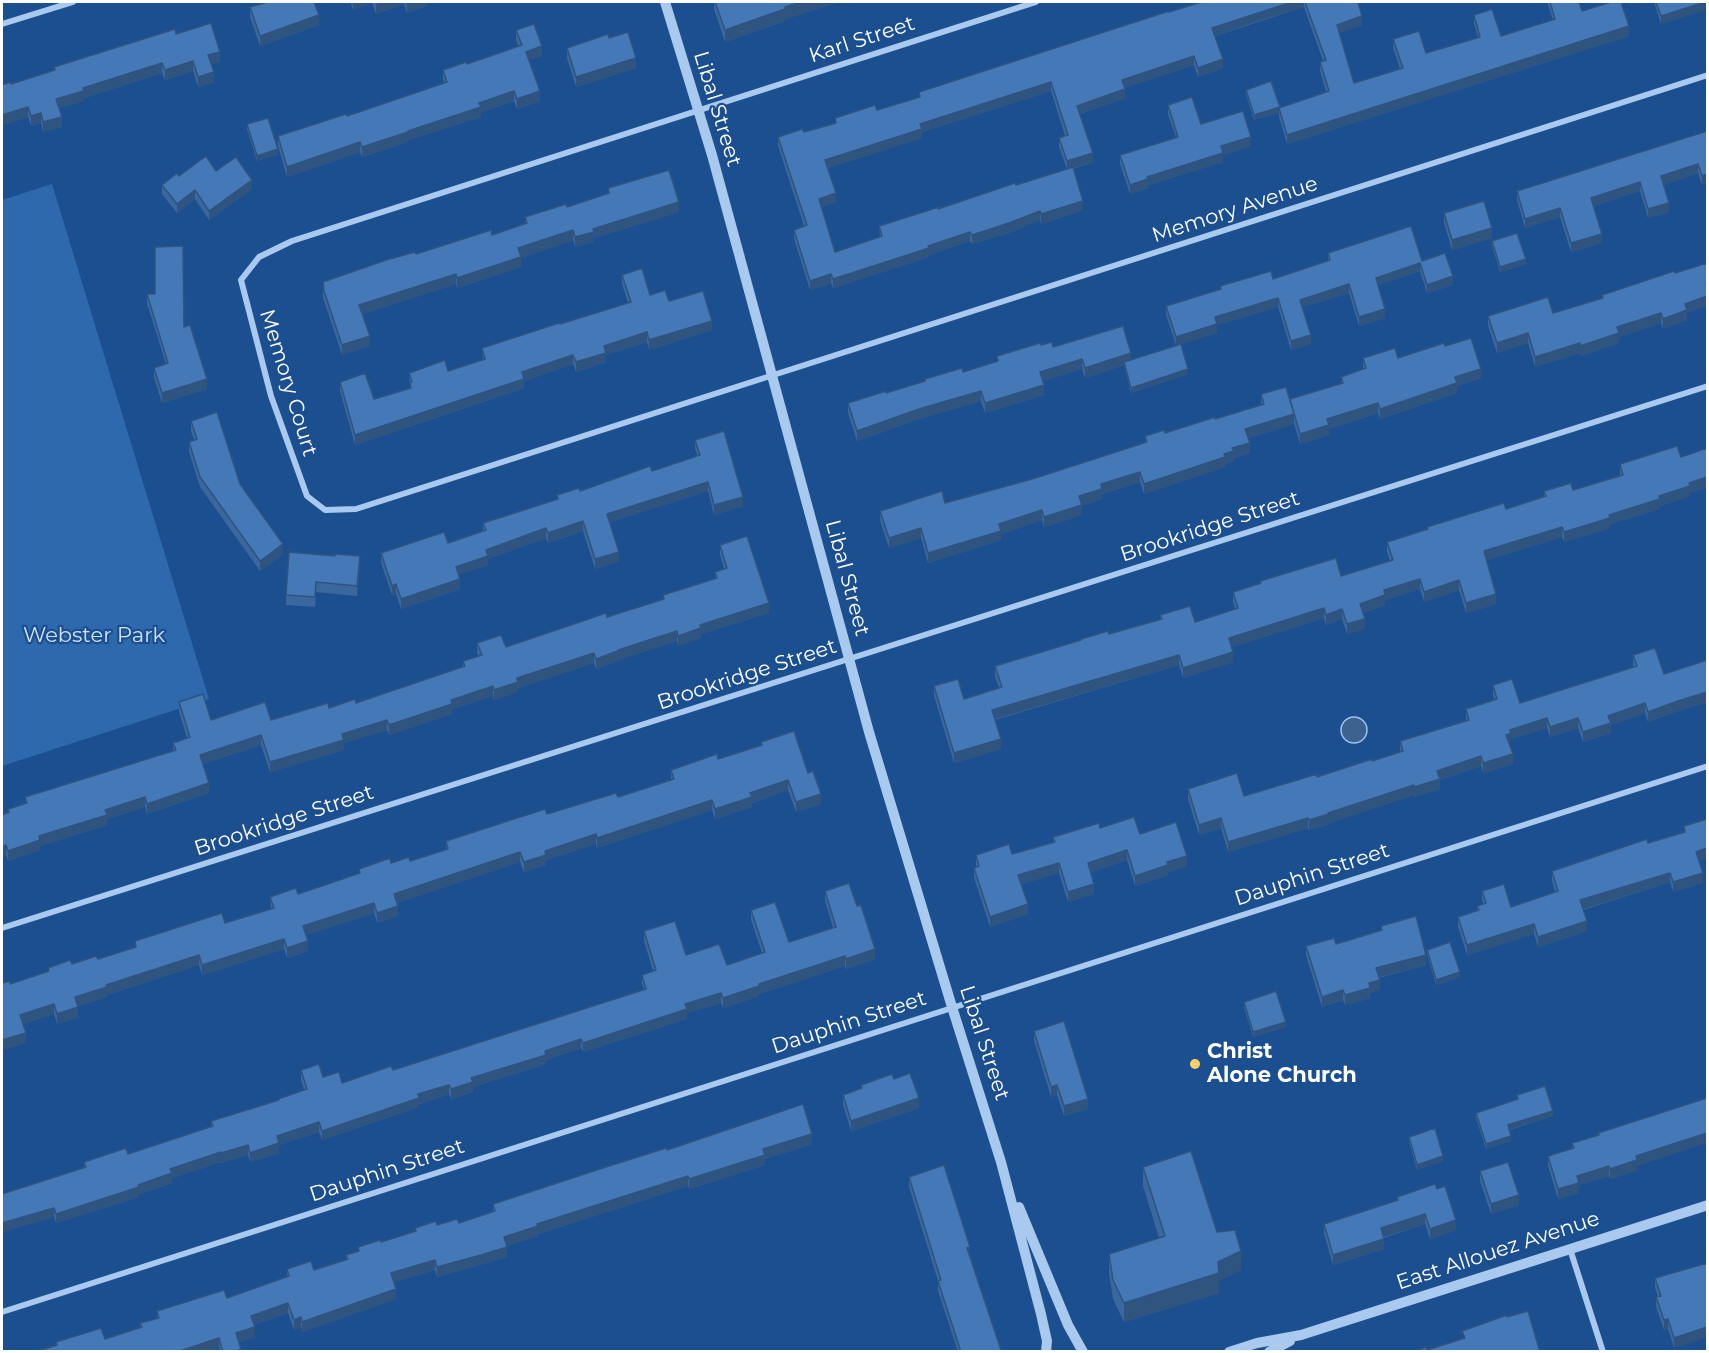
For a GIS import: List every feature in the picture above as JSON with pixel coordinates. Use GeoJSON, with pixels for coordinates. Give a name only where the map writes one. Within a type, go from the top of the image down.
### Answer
{"type":"FeatureCollection","features":[{"type":"Feature","properties":{"kind":"street"},"geometry":{"type":"LineString","coordinates":[[2,24],[73,2]]}},
{"type":"Feature","properties":{"kind":"street","name":"Libal Street"},"geometry":{"type":"LineString","coordinates":[[665,2],[712,155],[869,732],[1001,1162],[1041,1314],[1047,1341],[1046,1352]]}},
{"type":"Feature","properties":{"kind":"street","name":"Karl Street"},"geometry":{"type":"LineString","coordinates":[[698,110],[1036,2]]}},
{"type":"Feature","properties":{"kind":"street","name":"Memory Avenue"},"geometry":{"type":"LineString","coordinates":[[772,376],[1707,75]]}},
{"type":"Feature","properties":{"kind":"street","name":"Memory Court"},"geometry":{"type":"LineString","coordinates":[[698,110],[292,241],[259,257],[241,280],[271,396],[307,496],[325,510],[356,509],[772,376]]}},
{"type":"Feature","properties":{"kind":"street","name":"Brookridge Street"},"geometry":{"type":"LineString","coordinates":[[2,928],[1707,386]]}},
{"type":"Feature","properties":{"kind":"street","name":"Dauphin Street"},"geometry":{"type":"LineString","coordinates":[[2,1312],[1707,766]]}},
{"type":"Feature","properties":{"kind":"street","name":"Libal Street"},"geometry":{"type":"LineString","coordinates":[[1001,1162],[1068,1325],[1083,1352]]}},
{"type":"Feature","properties":{"kind":"street","name":"East Allouez Avenue"},"geometry":{"type":"LineString","coordinates":[[1229,1352],[1257,1343],[1301,1335],[1707,1205]]}},
{"type":"Feature","properties":{"kind":"street"},"geometry":{"type":"LineString","coordinates":[[1570,1249],[1603,1352]]}},
{"type":"Feature","properties":{"kind":"street","name":"East Allouez Avenue"},"geometry":{"type":"LineString","coordinates":[[1269,1352],[1301,1335]]}},
{"type":"Feature","properties":{"kind":"green space","name":"Webster Park"},"geometry":{"type":"Polygon","coordinates":[[[52,184],[209,699],[2,766],[2,200],[52,184]]]}},
{"type":"Feature","properties":{"kind":"shaded area"},"geometry":{"type":"Polygon","coordinates":[[[1354,717],[1363,721],[1367,730],[1363,739],[1354,743],[1345,739],[1341,730],[1345,721],[1354,717]]]}},
{"type":"Feature","properties":{"kind":"building"},"geometry":{"type":"Polygon","coordinates":[[[268,2],[314,2],[319,15],[260,36],[250,7],[268,2]]]}},
{"type":"Feature","properties":{"kind":"building"},"geometry":{"type":"Polygon","coordinates":[[[715,2],[801,2],[725,30],[715,2]]]}},
{"type":"Feature","properties":{"kind":"building"},"geometry":{"type":"Polygon","coordinates":[[[1202,2],[1292,2],[1212,28],[1223,59],[1198,68],[1194,56],[1122,80],[1125,89],[1077,106],[1093,153],[1067,161],[1059,138],[1068,135],[1051,82],[920,124],[922,129],[825,160],[836,193],[819,199],[835,252],[882,236],[879,226],[1073,167],[1083,201],[1041,214],[1040,211],[972,235],[970,232],[928,246],[929,248],[833,279],[831,274],[810,281],[794,230],[807,225],[778,137],[802,129],[804,132],[836,123],[835,118],[875,105],[877,110],[920,97],[919,92],[1202,2]]]}},
{"type":"Feature","properties":{"kind":"building"},"geometry":{"type":"Polygon","coordinates":[[[1305,2],[1358,2],[1362,16],[1337,25],[1354,83],[1403,68],[1393,39],[1419,31],[1426,53],[1480,37],[1474,15],[1492,9],[1501,36],[1555,19],[1550,2],[1579,2],[1582,11],[1611,2],[1621,2],[1629,26],[1287,135],[1279,108],[1329,91],[1320,62],[1326,60],[1305,2]]]}},
{"type":"Feature","properties":{"kind":"building"},"geometry":{"type":"Polygon","coordinates":[[[1656,2],[1702,2],[1702,3],[1661,16],[1656,2]]]}},
{"type":"Feature","properties":{"kind":"building"},"geometry":{"type":"Polygon","coordinates":[[[211,23],[220,52],[208,55],[214,72],[198,77],[193,61],[165,70],[162,63],[56,99],[62,117],[43,122],[41,113],[31,116],[28,107],[2,115],[2,85],[55,70],[54,67],[175,29],[176,34],[211,23]]]}},
{"type":"Feature","properties":{"kind":"building"},"geometry":{"type":"Polygon","coordinates":[[[534,24],[542,46],[526,52],[540,91],[517,99],[514,91],[479,103],[481,107],[408,132],[362,147],[360,142],[287,167],[278,136],[346,114],[347,116],[447,82],[443,70],[522,45],[516,30],[534,24]]]}},
{"type":"Feature","properties":{"kind":"building"},"geometry":{"type":"Polygon","coordinates":[[[628,32],[636,58],[576,77],[567,48],[608,34],[609,38],[628,32]]]}},
{"type":"Feature","properties":{"kind":"building"},"geometry":{"type":"Polygon","coordinates":[[[1271,81],[1280,107],[1254,115],[1246,90],[1271,81]]]}},
{"type":"Feature","properties":{"kind":"building"},"geometry":{"type":"Polygon","coordinates":[[[1192,97],[1201,124],[1243,111],[1251,137],[1221,146],[1223,153],[1147,177],[1148,179],[1130,185],[1120,155],[1178,137],[1168,105],[1192,97]]]}},
{"type":"Feature","properties":{"kind":"building"},"geometry":{"type":"Polygon","coordinates":[[[268,118],[278,149],[257,156],[247,124],[268,118]]]}},
{"type":"Feature","properties":{"kind":"building"},"geometry":{"type":"Polygon","coordinates":[[[1707,131],[1707,174],[1702,176],[1698,164],[1661,176],[1669,203],[1648,209],[1640,182],[1591,198],[1602,234],[1571,243],[1560,208],[1525,219],[1517,191],[1707,131]]]}},
{"type":"Feature","properties":{"kind":"building"},"geometry":{"type":"Polygon","coordinates":[[[206,156],[216,171],[236,157],[252,180],[209,211],[195,190],[177,204],[162,185],[177,173],[179,176],[206,156]]]}},
{"type":"Feature","properties":{"kind":"building"},"geometry":{"type":"Polygon","coordinates":[[[669,170],[679,202],[593,229],[594,232],[575,237],[573,230],[518,248],[521,257],[457,278],[456,274],[359,305],[370,336],[342,345],[323,282],[386,260],[415,252],[416,254],[491,230],[492,235],[527,223],[525,217],[566,204],[567,207],[609,193],[608,188],[669,170]]]}},
{"type":"Feature","properties":{"kind":"building"},"geometry":{"type":"Polygon","coordinates":[[[1484,201],[1492,228],[1452,240],[1444,213],[1484,201]]]}},
{"type":"Feature","properties":{"kind":"building"},"geometry":{"type":"Polygon","coordinates":[[[1411,226],[1422,261],[1445,253],[1453,276],[1427,285],[1420,263],[1376,278],[1385,309],[1359,317],[1349,284],[1300,300],[1311,335],[1291,341],[1278,298],[1215,317],[1217,324],[1176,337],[1166,306],[1221,289],[1220,286],[1271,271],[1273,279],[1330,260],[1328,253],[1411,226]]]}},
{"type":"Feature","properties":{"kind":"building"},"geometry":{"type":"Polygon","coordinates":[[[1517,233],[1526,259],[1500,267],[1492,241],[1517,233]]]}},
{"type":"Feature","properties":{"kind":"building"},"geometry":{"type":"Polygon","coordinates":[[[183,246],[184,327],[190,325],[207,379],[162,393],[154,368],[168,363],[147,294],[155,294],[155,247],[183,246]]]}},
{"type":"Feature","properties":{"kind":"building"},"geometry":{"type":"Polygon","coordinates":[[[1707,263],[1707,296],[1685,304],[1687,310],[1663,319],[1661,313],[1617,327],[1619,333],[1535,357],[1528,333],[1497,343],[1488,316],[1548,297],[1553,313],[1603,298],[1602,295],[1674,271],[1675,273],[1707,263]]]}},
{"type":"Feature","properties":{"kind":"building"},"geometry":{"type":"Polygon","coordinates":[[[642,268],[650,295],[665,290],[669,301],[703,291],[712,321],[649,340],[647,332],[604,346],[606,353],[576,362],[573,355],[522,372],[524,379],[355,435],[340,382],[365,373],[374,399],[411,388],[409,373],[445,360],[448,371],[485,359],[482,348],[631,302],[622,275],[642,268]]]}},
{"type":"Feature","properties":{"kind":"building"},"geometry":{"type":"Polygon","coordinates":[[[1123,326],[1131,353],[1085,368],[1082,359],[1040,372],[1044,385],[985,403],[981,391],[919,409],[857,431],[848,403],[962,368],[963,372],[998,361],[997,356],[1040,343],[1041,345],[1052,342],[1053,347],[1123,326]]]}},
{"type":"Feature","properties":{"kind":"building"},"geometry":{"type":"Polygon","coordinates":[[[1471,338],[1481,369],[1455,377],[1457,383],[1380,409],[1378,403],[1327,419],[1329,425],[1300,434],[1290,399],[1343,383],[1341,377],[1366,368],[1363,358],[1395,348],[1398,358],[1444,343],[1445,346],[1471,338]]]}},
{"type":"Feature","properties":{"kind":"building"},"geometry":{"type":"Polygon","coordinates":[[[1181,344],[1188,369],[1131,388],[1124,362],[1181,344]]]}},
{"type":"Feature","properties":{"kind":"building"},"geometry":{"type":"Polygon","coordinates":[[[1286,387],[1294,414],[1245,429],[1250,443],[1232,448],[1234,451],[1224,454],[1225,457],[1144,484],[1140,472],[1101,484],[1102,489],[1079,496],[1082,505],[1044,517],[1042,510],[999,524],[1001,531],[928,553],[921,528],[889,538],[880,511],[942,491],[945,503],[1032,479],[1147,442],[1145,436],[1164,430],[1165,433],[1264,404],[1261,394],[1286,387]]]}},
{"type":"Feature","properties":{"kind":"building"},"geometry":{"type":"Polygon","coordinates":[[[217,412],[240,484],[283,544],[260,561],[200,477],[189,442],[197,439],[191,421],[217,412]]]}},
{"type":"Feature","properties":{"kind":"building"},"geometry":{"type":"Polygon","coordinates":[[[724,431],[743,497],[714,505],[708,482],[607,514],[619,552],[595,559],[583,521],[548,533],[546,528],[486,550],[488,556],[456,567],[460,579],[401,599],[396,584],[392,586],[381,553],[444,532],[448,543],[486,530],[483,523],[558,499],[557,495],[579,488],[580,491],[650,466],[652,471],[700,455],[695,440],[724,431]]]}},
{"type":"Feature","properties":{"kind":"building"},"geometry":{"type":"Polygon","coordinates":[[[1677,446],[1681,457],[1707,448],[1707,477],[1689,483],[1690,486],[1659,496],[1660,499],[1609,515],[1610,518],[1564,532],[1562,527],[1484,551],[1496,594],[1466,603],[1459,580],[1424,592],[1420,579],[1384,590],[1385,595],[1360,604],[1365,619],[1347,624],[1342,609],[1326,615],[1324,608],[1229,638],[1233,652],[1183,668],[1179,655],[992,710],[1001,739],[954,753],[934,686],[958,679],[964,699],[1002,687],[995,666],[1108,631],[1109,634],[1162,619],[1160,615],[1190,606],[1195,622],[1238,608],[1233,592],[1261,583],[1260,581],[1336,558],[1341,576],[1393,560],[1387,542],[1504,503],[1506,509],[1546,496],[1544,491],[1571,483],[1573,490],[1623,475],[1620,464],[1677,446]]]}},
{"type":"Feature","properties":{"kind":"building"},"geometry":{"type":"Polygon","coordinates":[[[747,536],[769,603],[700,625],[701,628],[678,636],[677,631],[596,659],[594,653],[517,678],[518,682],[494,690],[493,686],[451,700],[452,704],[389,725],[387,720],[342,734],[344,740],[270,762],[261,735],[200,755],[209,783],[147,804],[145,797],[105,810],[107,815],[39,836],[40,840],[8,851],[6,845],[2,846],[2,815],[9,812],[8,809],[27,803],[25,797],[176,750],[173,743],[190,737],[179,702],[203,694],[211,720],[265,702],[271,720],[328,703],[329,708],[355,699],[356,703],[465,666],[463,661],[482,655],[477,643],[501,635],[506,647],[606,613],[607,617],[664,599],[663,595],[717,578],[715,572],[727,568],[720,545],[747,536]]]}},
{"type":"Feature","properties":{"kind":"building"},"geometry":{"type":"Polygon","coordinates":[[[289,552],[360,556],[357,586],[316,582],[315,597],[286,595],[289,552]]]}},
{"type":"Feature","properties":{"kind":"building"},"geometry":{"type":"Polygon","coordinates":[[[1655,648],[1664,674],[1707,660],[1707,692],[1648,712],[1645,703],[1608,716],[1611,723],[1583,732],[1578,718],[1550,727],[1547,718],[1510,730],[1511,733],[1506,735],[1513,754],[1483,763],[1481,756],[1437,771],[1440,779],[1414,787],[1414,785],[1309,820],[1308,818],[1228,842],[1221,818],[1199,825],[1188,789],[1237,773],[1244,796],[1317,774],[1317,777],[1372,759],[1372,761],[1403,751],[1400,741],[1469,720],[1466,709],[1497,699],[1493,685],[1512,679],[1520,703],[1637,666],[1633,655],[1655,648]]]}},
{"type":"Feature","properties":{"kind":"building"},"geometry":{"type":"Polygon","coordinates":[[[794,731],[808,773],[813,771],[821,794],[796,802],[788,780],[750,793],[752,797],[715,809],[712,800],[597,838],[596,834],[545,851],[546,855],[524,862],[520,852],[394,894],[398,906],[377,913],[374,903],[303,926],[308,941],[287,948],[284,939],[202,965],[199,955],[75,997],[78,1007],[57,1014],[54,1004],[20,1015],[26,1033],[2,1040],[2,983],[10,981],[10,984],[49,971],[48,968],[70,960],[72,964],[96,956],[98,959],[136,947],[135,941],[222,913],[225,923],[274,908],[270,897],[296,888],[298,894],[360,873],[359,869],[390,858],[391,863],[409,857],[410,861],[448,849],[446,841],[545,809],[547,814],[616,793],[618,797],[674,779],[671,770],[717,754],[718,759],[762,745],[761,742],[794,731]]]}},
{"type":"Feature","properties":{"kind":"building"},"geometry":{"type":"Polygon","coordinates":[[[1134,817],[1140,834],[1176,822],[1187,856],[1135,876],[1127,850],[1088,863],[1094,884],[1068,892],[1059,863],[1018,875],[1028,904],[990,917],[974,868],[979,866],[976,855],[1009,844],[1012,854],[1055,842],[1053,837],[1099,823],[1100,828],[1134,817]]]}},
{"type":"Feature","properties":{"kind":"building"},"geometry":{"type":"Polygon","coordinates":[[[1707,819],[1707,848],[1696,852],[1703,873],[1673,882],[1670,873],[1580,900],[1587,921],[1538,937],[1534,924],[1467,945],[1458,917],[1479,910],[1477,906],[1486,903],[1482,891],[1504,884],[1511,907],[1558,891],[1552,871],[1647,839],[1648,843],[1685,832],[1684,826],[1707,819]]]}},
{"type":"Feature","properties":{"kind":"building"},"geometry":{"type":"Polygon","coordinates":[[[849,883],[857,906],[861,905],[875,949],[846,959],[845,956],[723,998],[721,993],[685,1004],[687,1009],[583,1043],[581,1039],[545,1051],[546,1055],[471,1078],[473,1082],[451,1089],[449,1085],[418,1094],[419,1098],[322,1131],[319,1122],[277,1136],[279,1143],[250,1153],[248,1145],[221,1152],[170,1169],[172,1173],[138,1185],[139,1187],[56,1214],[54,1208],[2,1223],[2,1194],[86,1167],[84,1162],[126,1148],[128,1154],[213,1126],[211,1121],[307,1089],[301,1070],[319,1064],[323,1077],[339,1072],[342,1083],[391,1066],[393,1070],[646,989],[642,975],[656,970],[644,931],[675,921],[686,955],[719,944],[727,965],[765,952],[751,910],[775,902],[789,942],[836,927],[825,891],[849,883]]]}},
{"type":"Feature","properties":{"kind":"building"},"geometry":{"type":"Polygon","coordinates":[[[1416,916],[1426,955],[1376,968],[1380,980],[1369,983],[1370,988],[1345,995],[1343,990],[1322,997],[1306,946],[1334,938],[1336,944],[1382,930],[1381,926],[1416,916]]]}},
{"type":"Feature","properties":{"kind":"building"},"geometry":{"type":"Polygon","coordinates":[[[1450,942],[1460,972],[1436,980],[1427,950],[1450,942]]]}},
{"type":"Feature","properties":{"kind":"building"},"geometry":{"type":"Polygon","coordinates":[[[1276,991],[1286,1022],[1253,1032],[1244,1002],[1276,991]]]}},
{"type":"Feature","properties":{"kind":"building"},"geometry":{"type":"Polygon","coordinates":[[[1064,1021],[1088,1099],[1064,1106],[1057,1085],[1051,1087],[1034,1031],[1064,1021]]]}},
{"type":"Feature","properties":{"kind":"building"},"geometry":{"type":"Polygon","coordinates":[[[910,1073],[919,1098],[851,1121],[843,1095],[862,1088],[861,1085],[892,1074],[894,1079],[910,1073]]]}},
{"type":"Feature","properties":{"kind":"building"},"geometry":{"type":"Polygon","coordinates":[[[1545,1086],[1553,1111],[1508,1125],[1511,1136],[1486,1144],[1476,1113],[1518,1099],[1517,1095],[1545,1086]]]}},
{"type":"Feature","properties":{"kind":"building"},"geometry":{"type":"Polygon","coordinates":[[[1707,1098],[1707,1133],[1636,1156],[1637,1160],[1610,1169],[1609,1166],[1577,1176],[1579,1183],[1558,1189],[1548,1156],[1574,1148],[1572,1143],[1599,1135],[1598,1133],[1707,1098]]]}},
{"type":"Feature","properties":{"kind":"building"},"geometry":{"type":"Polygon","coordinates":[[[803,1104],[812,1134],[763,1149],[765,1155],[689,1179],[688,1176],[537,1224],[538,1226],[504,1237],[507,1247],[437,1267],[435,1260],[391,1273],[396,1289],[302,1322],[301,1317],[294,1320],[288,1303],[251,1316],[255,1327],[236,1333],[241,1349],[235,1352],[223,1352],[219,1338],[177,1352],[34,1352],[57,1345],[56,1342],[101,1328],[105,1339],[142,1327],[140,1323],[159,1318],[157,1311],[224,1290],[227,1298],[289,1276],[287,1269],[311,1261],[314,1270],[348,1259],[346,1255],[359,1251],[358,1247],[416,1231],[415,1228],[436,1221],[437,1225],[457,1219],[459,1223],[495,1211],[493,1204],[666,1148],[667,1150],[803,1104]]]}},
{"type":"Feature","properties":{"kind":"building"},"geometry":{"type":"Polygon","coordinates":[[[1435,1128],[1443,1156],[1417,1165],[1409,1137],[1435,1128]]]}},
{"type":"Feature","properties":{"kind":"building"},"geometry":{"type":"Polygon","coordinates":[[[1191,1151],[1217,1232],[1235,1230],[1241,1251],[1218,1262],[1219,1273],[1124,1303],[1113,1280],[1109,1254],[1165,1236],[1143,1167],[1191,1151]]]}},
{"type":"Feature","properties":{"kind":"building"},"geometry":{"type":"Polygon","coordinates":[[[1508,1162],[1519,1195],[1491,1204],[1480,1171],[1508,1162]]]}},
{"type":"Feature","properties":{"kind":"building"},"geometry":{"type":"Polygon","coordinates":[[[944,1165],[970,1247],[967,1248],[1001,1350],[995,1352],[961,1352],[938,1281],[941,1280],[909,1177],[944,1165]]]}},
{"type":"Feature","properties":{"kind":"building"},"geometry":{"type":"Polygon","coordinates":[[[1435,1184],[1437,1189],[1445,1186],[1456,1220],[1430,1229],[1425,1214],[1381,1228],[1384,1239],[1333,1255],[1324,1224],[1398,1200],[1397,1197],[1435,1184]]]}},
{"type":"Feature","properties":{"kind":"building"},"geometry":{"type":"Polygon","coordinates":[[[1707,1263],[1707,1327],[1674,1338],[1668,1319],[1664,1320],[1656,1297],[1661,1296],[1655,1278],[1707,1263]]]}},
{"type":"Feature","properties":{"kind":"building"},"geometry":{"type":"Polygon","coordinates":[[[1528,1311],[1540,1352],[1413,1352],[1465,1338],[1462,1331],[1507,1315],[1507,1317],[1528,1311]]]}},
{"type":"Feature","properties":{"kind":"place","name":"Christ Alone Church"},"geometry":{"type":"Point","coordinates":[1195,1064]}}]}
